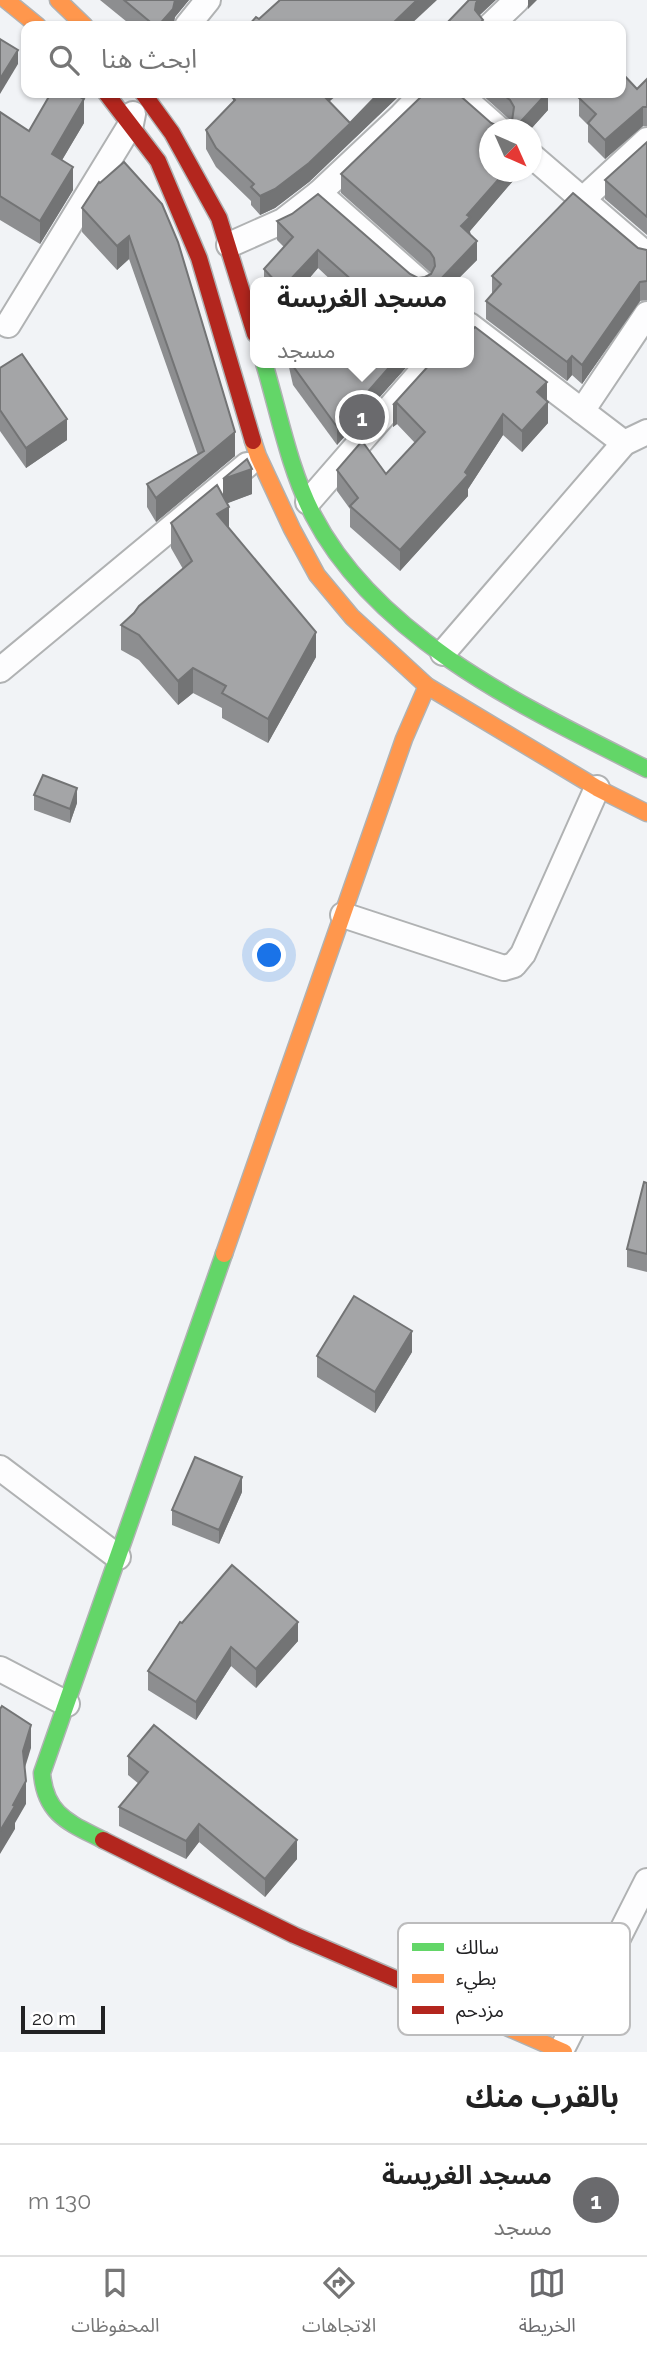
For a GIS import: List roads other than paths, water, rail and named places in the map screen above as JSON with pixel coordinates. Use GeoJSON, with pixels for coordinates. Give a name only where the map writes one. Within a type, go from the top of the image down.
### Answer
{"type":"FeatureCollection","features":[{"type":"Feature","properties":{"kind":"main road"},"geometry":{"type":"LineString","coordinates":[[6,0],[32,21]]}},
{"type":"Feature","properties":{"kind":"main road"},"geometry":{"type":"LineString","coordinates":[[58,0],[80,21]]}},
{"type":"Feature","properties":{"kind":"main road"},"geometry":{"type":"LineString","coordinates":[[110,98],[158,161],[192,237],[258,456],[292,530],[317,575],[352,617],[427,686],[597,788],[647,813]]}},
{"type":"Feature","properties":{"kind":"main road"},"geometry":{"type":"LineString","coordinates":[[145,98],[172,133],[208,194],[229,245],[250,317]]}},
{"type":"Feature","properties":{"kind":"main road"},"geometry":{"type":"LineString","coordinates":[[265,368],[293,461],[314,516],[338,555],[370,594],[443,653],[540,715],[647,769]]}},
{"type":"Feature","properties":{"kind":"main road"},"geometry":{"type":"LineString","coordinates":[[398,1980],[294,1935],[64,1820],[49,1806],[43,1791],[42,1773],[404,739],[427,686]]}},
{"type":"Feature","properties":{"kind":"main road"},"geometry":{"type":"LineString","coordinates":[[526,2035],[563,2051]]}},
{"type":"Feature","properties":{"kind":"street"},"geometry":{"type":"LineString","coordinates":[[191,21],[208,0]]}},
{"type":"Feature","properties":{"kind":"street"},"geometry":{"type":"LineString","coordinates":[[495,21],[515,0]]}},
{"type":"Feature","properties":{"kind":"street"},"geometry":{"type":"LineString","coordinates":[[8,326],[131,124],[139,98]]}},
{"type":"Feature","properties":{"kind":"street"},"geometry":{"type":"LineString","coordinates":[[229,245],[283,221],[319,193],[418,98]]}},
{"type":"Feature","properties":{"kind":"street"},"geometry":{"type":"LineString","coordinates":[[464,98],[488,119]]}},
{"type":"Feature","properties":{"kind":"street"},"geometry":{"type":"LineString","coordinates":[[582,200],[647,141]]}},
{"type":"Feature","properties":{"kind":"street"},"geometry":{"type":"LineString","coordinates":[[542,165],[647,255]]}},
{"type":"Feature","properties":{"kind":"street"},"geometry":{"type":"LineString","coordinates":[[319,193],[414,277]]}},
{"type":"Feature","properties":{"kind":"street"},"geometry":{"type":"LineString","coordinates":[[582,411],[647,314]]}},
{"type":"Feature","properties":{"kind":"street"},"geometry":{"type":"LineString","coordinates":[[474,329],[624,443]]}},
{"type":"Feature","properties":{"kind":"street"},"geometry":{"type":"LineString","coordinates":[[309,502],[425,368]]}},
{"type":"Feature","properties":{"kind":"street"},"geometry":{"type":"LineString","coordinates":[[443,653],[624,443],[647,432]]}},
{"type":"Feature","properties":{"kind":"street"},"geometry":{"type":"LineString","coordinates":[[0,670],[258,456]]}},
{"type":"Feature","properties":{"kind":"street"},"geometry":{"type":"LineString","coordinates":[[343,915],[504,968],[514,965],[523,954],[597,788]]}},
{"type":"Feature","properties":{"kind":"street"},"geometry":{"type":"LineString","coordinates":[[0,1468],[118,1556]]}},
{"type":"Feature","properties":{"kind":"street"},"geometry":{"type":"LineString","coordinates":[[0,1669],[66,1704]]}},
{"type":"Feature","properties":{"kind":"street"},"geometry":{"type":"LineString","coordinates":[[626,1923],[647,1881]]}},
{"type":"Feature","properties":{"kind":"street"},"geometry":{"type":"LineString","coordinates":[[563,2051],[571,2035]]}},
{"type":"Feature","properties":{"kind":"place","name":"مسجد الغريسة"},"geometry":{"type":"Point","coordinates":[362,417]}}]}
